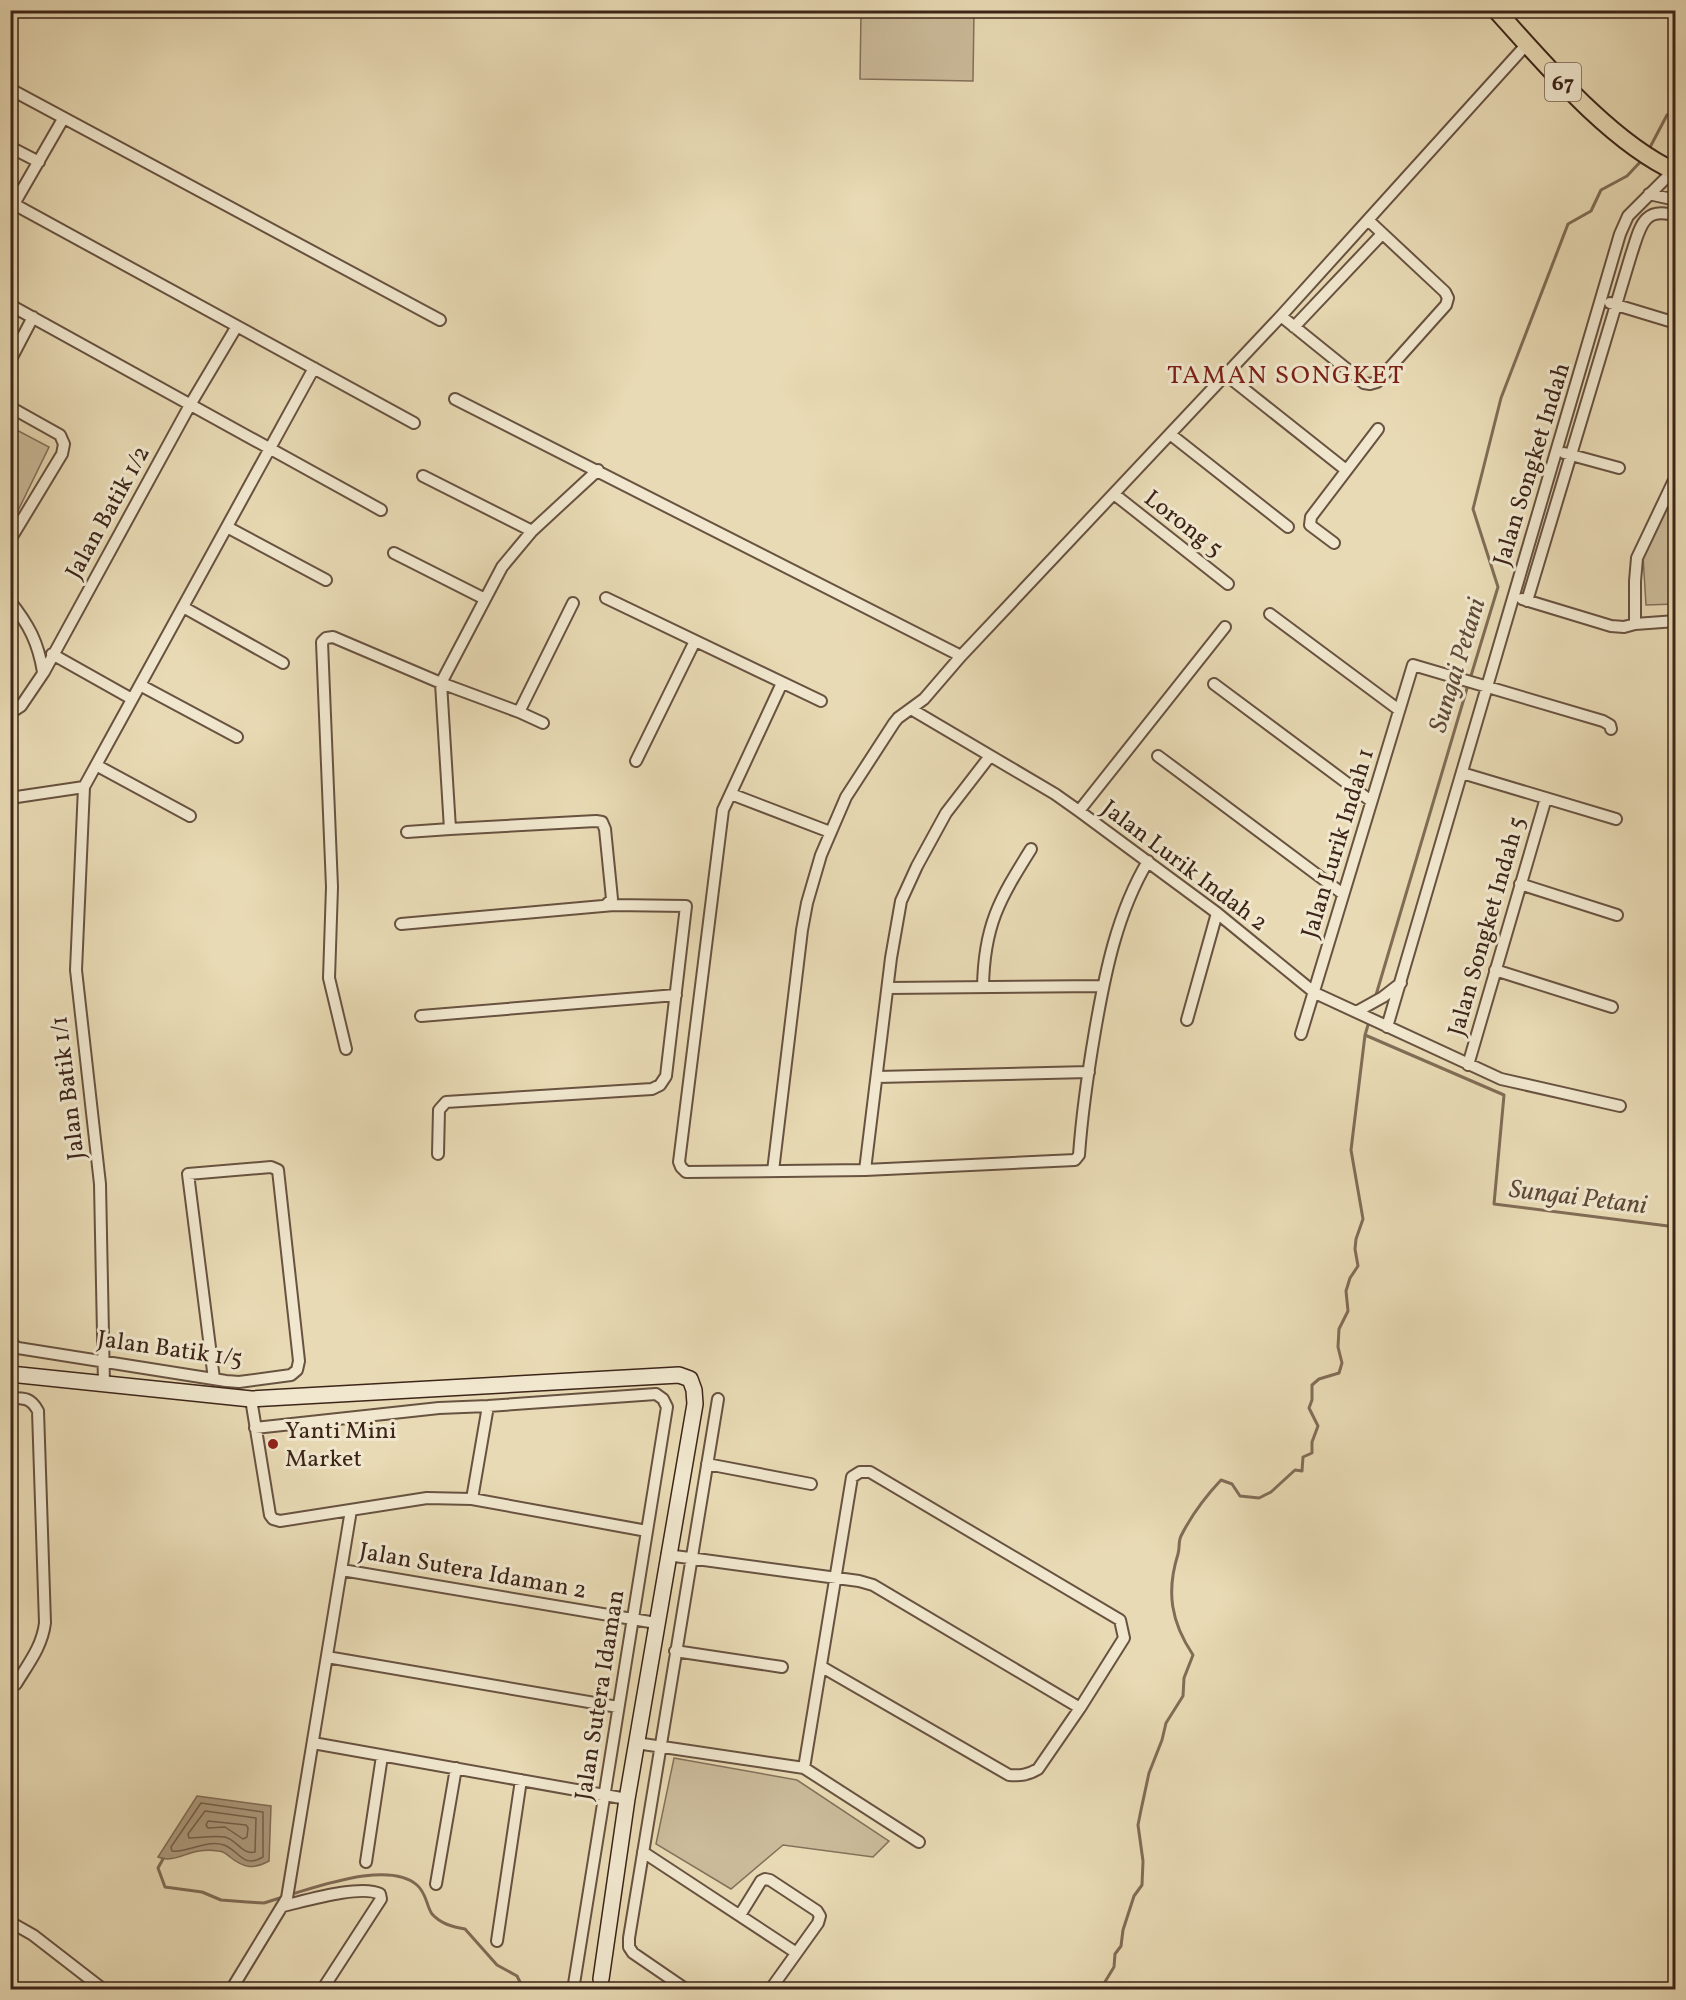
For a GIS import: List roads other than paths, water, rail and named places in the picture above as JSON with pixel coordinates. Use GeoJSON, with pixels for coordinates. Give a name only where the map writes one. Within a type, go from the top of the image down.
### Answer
{"type":"FeatureCollection","features":[{"type":"Feature","properties":{"kind":"main road","name":"67"},"geometry":{"type":"LineString","coordinates":[[1497,10],[1589,108],[1636,148],[1674,172]]}},
{"type":"Feature","properties":{"kind":"street"},"geometry":{"type":"LineString","coordinates":[[773,1171],[803,919],[830,832],[846,797],[888,732],[898,718],[924,699],[961,656],[1281,316],[1527,44]]}},
{"type":"Feature","properties":{"kind":"street"},"geometry":{"type":"LineString","coordinates":[[10,89],[440,320]]}},
{"type":"Feature","properties":{"kind":"street"},"geometry":{"type":"LineString","coordinates":[[63,119],[39,162],[12,203],[414,423]]}},
{"type":"Feature","properties":{"kind":"street"},"geometry":{"type":"LineString","coordinates":[[10,147],[39,162]]}},
{"type":"Feature","properties":{"kind":"street","name":"Jalan Songket Indah"},"geometry":{"type":"LineString","coordinates":[[1387,1027],[1462,773],[1482,686],[1513,597],[1624,225],[1628,216],[1674,172]]}},
{"type":"Feature","properties":{"kind":"street"},"geometry":{"type":"LineString","coordinates":[[1649,194],[1676,200]]}},
{"type":"Feature","properties":{"kind":"street"},"geometry":{"type":"LineString","coordinates":[[1527,600],[1642,223],[1654,213],[1664,212],[1676,216]]}},
{"type":"Feature","properties":{"kind":"street"},"geometry":{"type":"LineString","coordinates":[[1281,316],[1364,383],[1377,382],[1446,305],[1448,298],[1445,292],[1368,220]]}},
{"type":"Feature","properties":{"kind":"street"},"geometry":{"type":"LineString","coordinates":[[1294,327],[1382,234]]}},
{"type":"Feature","properties":{"kind":"street"},"geometry":{"type":"LineString","coordinates":[[1601,300],[1676,323]]}},
{"type":"Feature","properties":{"kind":"street"},"geometry":{"type":"LineString","coordinates":[[10,305],[381,510]]}},
{"type":"Feature","properties":{"kind":"street"},"geometry":{"type":"LineString","coordinates":[[10,361],[33,317]]}},
{"type":"Feature","properties":{"kind":"street","name":"Jalan Batik 1/2"},"geometry":{"type":"LineString","coordinates":[[10,713],[21,706],[44,672],[190,405],[237,326]]}},
{"type":"Feature","properties":{"kind":"street"},"geometry":{"type":"LineString","coordinates":[[10,798],[84,787],[314,368]]}},
{"type":"Feature","properties":{"kind":"street"},"geometry":{"type":"LineString","coordinates":[[1226,374],[1346,470]]}},
{"type":"Feature","properties":{"kind":"street"},"geometry":{"type":"LineString","coordinates":[[454,399],[961,656]]}},
{"type":"Feature","properties":{"kind":"street"},"geometry":{"type":"LineString","coordinates":[[10,407],[60,435],[64,444],[62,454],[10,540]]}},
{"type":"Feature","properties":{"kind":"street"},"geometry":{"type":"LineString","coordinates":[[1334,543],[1314,528],[1310,521],[1378,429]]}},
{"type":"Feature","properties":{"kind":"street"},"geometry":{"type":"LineString","coordinates":[[1170,434],[1288,527]]}},
{"type":"Feature","properties":{"kind":"street"},"geometry":{"type":"LineString","coordinates":[[1556,451],[1619,468]]}},
{"type":"Feature","properties":{"kind":"street"},"geometry":{"type":"LineString","coordinates":[[450,829],[441,683],[502,567],[532,531],[598,470]]}},
{"type":"Feature","properties":{"kind":"street"},"geometry":{"type":"LineString","coordinates":[[423,476],[532,531]]}},
{"type":"Feature","properties":{"kind":"street"},"geometry":{"type":"LineString","coordinates":[[1635,624],[1637,558],[1676,476]]}},
{"type":"Feature","properties":{"kind":"street","name":"Lorong 5"},"geometry":{"type":"LineString","coordinates":[[1114,494],[1228,585]]}},
{"type":"Feature","properties":{"kind":"street"},"geometry":{"type":"LineString","coordinates":[[227,527],[326,580]]}},
{"type":"Feature","properties":{"kind":"street"},"geometry":{"type":"LineString","coordinates":[[394,553],[485,598]]}},
{"type":"Feature","properties":{"kind":"street"},"geometry":{"type":"LineString","coordinates":[[1513,597],[1611,626],[1624,627],[1676,621]]}},
{"type":"Feature","properties":{"kind":"street"},"geometry":{"type":"LineString","coordinates":[[606,598],[821,701]]}},
{"type":"Feature","properties":{"kind":"street"},"geometry":{"type":"LineString","coordinates":[[10,601],[35,637],[44,672]]}},
{"type":"Feature","properties":{"kind":"street"},"geometry":{"type":"LineString","coordinates":[[519,712],[573,603]]}},
{"type":"Feature","properties":{"kind":"street"},"geometry":{"type":"LineString","coordinates":[[183,607],[283,663]]}},
{"type":"Feature","properties":{"kind":"street"},"geometry":{"type":"LineString","coordinates":[[1270,614],[1399,710]]}},
{"type":"Feature","properties":{"kind":"street"},"geometry":{"type":"LineString","coordinates":[[1080,811],[1225,627]]}},
{"type":"Feature","properties":{"kind":"street"},"geometry":{"type":"LineString","coordinates":[[346,1049],[329,978],[332,887],[322,642],[327,638],[333,638],[543,723]]}},
{"type":"Feature","properties":{"kind":"street"},"geometry":{"type":"LineString","coordinates":[[636,761],[695,641]]}},
{"type":"Feature","properties":{"kind":"street"},"geometry":{"type":"LineString","coordinates":[[52,654],[132,699]]}},
{"type":"Feature","properties":{"kind":"street","name":"Jalan Lurik Indah 1"},"geometry":{"type":"LineString","coordinates":[[1301,1034],[1413,665],[1482,686]]}},
{"type":"Feature","properties":{"kind":"street"},"geometry":{"type":"LineString","coordinates":[[782,683],[723,810],[679,1162],[686,1172],[865,1170],[1075,1160],[1079,1155],[1103,986],[1127,899],[1148,861]]}},
{"type":"Feature","properties":{"kind":"street"},"geometry":{"type":"LineString","coordinates":[[1214,684],[1371,801]]}},
{"type":"Feature","properties":{"kind":"street"},"geometry":{"type":"LineString","coordinates":[[140,685],[237,737]]}},
{"type":"Feature","properties":{"kind":"street"},"geometry":{"type":"LineString","coordinates":[[1482,686],[1603,721],[1610,725],[1611,729]]}},
{"type":"Feature","properties":{"kind":"street","name":"Jalan Lurik Indah 2"},"geometry":{"type":"LineString","coordinates":[[911,709],[1080,811],[1217,913],[1315,993],[1487,1074],[1516,1084],[1620,1106]]}},
{"type":"Feature","properties":{"kind":"street"},"geometry":{"type":"LineString","coordinates":[[865,1170],[891,958],[901,901],[946,813],[990,756]]}},
{"type":"Feature","properties":{"kind":"street"},"geometry":{"type":"LineString","coordinates":[[1158,756],[1343,894]]}},
{"type":"Feature","properties":{"kind":"street"},"geometry":{"type":"LineString","coordinates":[[96,765],[190,816]]}},
{"type":"Feature","properties":{"kind":"street"},"geometry":{"type":"LineString","coordinates":[[1462,773],[1616,819]]}},
{"type":"Feature","properties":{"kind":"street","name":"Jalan Batik 1/1"},"geometry":{"type":"LineString","coordinates":[[84,787],[76,970],[100,1184],[104,1384]]}},
{"type":"Feature","properties":{"kind":"street"},"geometry":{"type":"LineString","coordinates":[[731,794],[830,832]]}},
{"type":"Feature","properties":{"kind":"street","name":"Jalan Songket Indah 5"},"geometry":{"type":"LineString","coordinates":[[1467,1065],[1546,798]]}},
{"type":"Feature","properties":{"kind":"street"},"geometry":{"type":"LineString","coordinates":[[407,832],[602,822],[605,829],[612,899],[605,906]]}},
{"type":"Feature","properties":{"kind":"street"},"geometry":{"type":"LineString","coordinates":[[983,987],[986,947],[991,924],[1005,891],[1031,849]]}},
{"type":"Feature","properties":{"kind":"street"},"geometry":{"type":"LineString","coordinates":[[1520,884],[1617,915]]}},
{"type":"Feature","properties":{"kind":"street"},"geometry":{"type":"LineString","coordinates":[[401,924],[605,906],[686,906],[666,1076],[660,1085],[651,1089],[446,1102],[439,1110],[438,1154]]}},
{"type":"Feature","properties":{"kind":"street"},"geometry":{"type":"LineString","coordinates":[[1187,1020],[1217,913]]}},
{"type":"Feature","properties":{"kind":"street"},"geometry":{"type":"LineString","coordinates":[[1495,970],[1612,1007]]}},
{"type":"Feature","properties":{"kind":"street"},"geometry":{"type":"LineString","coordinates":[[1356,1012],[1383,997],[1401,983]]}},
{"type":"Feature","properties":{"kind":"street"},"geometry":{"type":"LineString","coordinates":[[888,988],[1103,986]]}},
{"type":"Feature","properties":{"kind":"street"},"geometry":{"type":"LineString","coordinates":[[421,1016],[676,995]]}},
{"type":"Feature","properties":{"kind":"street"},"geometry":{"type":"LineString","coordinates":[[877,1077],[1089,1072]]}},
{"type":"Feature","properties":{"kind":"street","name":"Jalan Batik 1/5"},"geometry":{"type":"LineString","coordinates":[[10,1293],[11,1339],[13,1345],[18,1348],[103,1360],[214,1379],[238,1382],[291,1375],[297,1370],[299,1361],[278,1170],[267,1166],[189,1174],[214,1379]]}},
{"type":"Feature","properties":{"kind":"street"},"geometry":{"type":"LineString","coordinates":[[10,1374],[251,1399],[678,1375],[690,1379],[694,1390],[694,1404],[636,1743],[601,1979]]}},
{"type":"Feature","properties":{"kind":"street","name":"Jalan Sutera Idaman"},"geometry":{"type":"LineString","coordinates":[[488,1406],[656,1394],[668,1407],[573,1989]]}},
{"type":"Feature","properties":{"kind":"street"},"geometry":{"type":"LineString","coordinates":[[10,1398],[23,1398],[33,1402],[38,1411],[45,1623],[39,1648],[16,1684],[10,1681]]}},
{"type":"Feature","properties":{"kind":"street"},"geometry":{"type":"LineString","coordinates":[[251,1399],[270,1515],[273,1519],[280,1521],[427,1498],[472,1499],[647,1532]]}},
{"type":"Feature","properties":{"kind":"street"},"geometry":{"type":"LineString","coordinates":[[687,1989],[633,1953],[629,1947],[629,1938],[718,1399]]}},
{"type":"Feature","properties":{"kind":"street"},"geometry":{"type":"LineString","coordinates":[[255,1428],[439,1408],[488,1406],[472,1499]]}},
{"type":"Feature","properties":{"kind":"street"},"geometry":{"type":"LineString","coordinates":[[707,1464],[811,1484]]}},
{"type":"Feature","properties":{"kind":"street"},"geometry":{"type":"LineString","coordinates":[[804,1768],[852,1477],[860,1472],[870,1472],[1120,1620],[1124,1638],[1038,1769],[1024,1776],[1009,1775],[822,1667]]}},
{"type":"Feature","properties":{"kind":"street"},"geometry":{"type":"LineString","coordinates":[[231,1989],[286,1898],[351,1510]]}},
{"type":"Feature","properties":{"kind":"street"},"geometry":{"type":"LineString","coordinates":[[667,1555],[873,1585],[1080,1708]]}},
{"type":"Feature","properties":{"kind":"street","name":"Jalan Sutera Idaman 2"},"geometry":{"type":"LineString","coordinates":[[342,1569],[656,1623]]}},
{"type":"Feature","properties":{"kind":"street"},"geometry":{"type":"LineString","coordinates":[[675,1651],[782,1667]]}},
{"type":"Feature","properties":{"kind":"street"},"geometry":{"type":"LineString","coordinates":[[327,1657],[618,1707]]}},
{"type":"Feature","properties":{"kind":"street"},"geometry":{"type":"LineString","coordinates":[[313,1743],[627,1799]]}},
{"type":"Feature","properties":{"kind":"street"},"geometry":{"type":"LineString","coordinates":[[636,1743],[804,1768],[919,1842]]}},
{"type":"Feature","properties":{"kind":"street"},"geometry":{"type":"LineString","coordinates":[[366,1862],[382,1756]]}},
{"type":"Feature","properties":{"kind":"street"},"geometry":{"type":"LineString","coordinates":[[436,1884],[456,1768]]}},
{"type":"Feature","properties":{"kind":"street"},"geometry":{"type":"LineString","coordinates":[[497,1941],[521,1780]]}},
{"type":"Feature","properties":{"kind":"street"},"geometry":{"type":"LineString","coordinates":[[643,1852],[795,1952]]}},
{"type":"Feature","properties":{"kind":"street"},"geometry":{"type":"LineString","coordinates":[[740,1916],[761,1881],[765,1879],[789,1892],[817,1911],[820,1916],[818,1923],[770,1989]]}},
{"type":"Feature","properties":{"kind":"street"},"geometry":{"type":"LineString","coordinates":[[286,1898],[344,1892],[380,1894],[381,1899],[322,1989]]}},
{"type":"Feature","properties":{"kind":"street"},"geometry":{"type":"LineString","coordinates":[[10,1922],[33,1935],[104,1989]]}},
{"type":"Feature","properties":{"kind":"water"},"geometry":{"type":"Polygon","coordinates":[[[197,1796],[271,1806],[269,1861],[250,1867],[240,1864],[223,1852],[211,1850],[168,1859],[158,1857],[197,1796]]]}},
{"type":"Feature","properties":{"kind":"waterway"},"geometry":{"type":"LineString","coordinates":[[1648,151],[1667,115],[1676,112]]}},
{"type":"Feature","properties":{"kind":"waterway","name":"Sungai Petani"},"geometry":{"type":"LineString","coordinates":[[1470,679],[1498,587],[1473,509],[1501,398],[1568,224],[1591,211],[1601,190],[1627,176],[1643,159]]}},
{"type":"Feature","properties":{"kind":"waterway","name":"Sungai Petani"},"geometry":{"type":"LineString","coordinates":[[1376,995],[1468,685]]}},
{"type":"Feature","properties":{"kind":"waterway","name":"Sungai Petani"},"geometry":{"type":"LineString","coordinates":[[1368,1025],[1365,1035],[1504,1095],[1494,1204],[1676,1227]]}},
{"type":"Feature","properties":{"kind":"waterway"},"geometry":{"type":"LineString","coordinates":[[1100,1990],[1114,1967],[1115,1954],[1121,1946],[1123,1930],[1134,1896],[1142,1885],[1143,1861],[1138,1825],[1149,1773],[1166,1723],[1183,1696],[1184,1678],[1193,1655],[1175,1619],[1173,1606],[1172,1581],[1180,1538],[1189,1521],[1221,1480],[1232,1484],[1240,1496],[1259,1498],[1271,1492],[1295,1470],[1302,1471],[1303,1457],[1312,1453],[1312,1442],[1318,1426],[1309,1408],[1312,1400],[1312,1385],[1319,1379],[1339,1373],[1342,1363],[1338,1347],[1339,1329],[1348,1311],[1346,1291],[1350,1278],[1358,1266],[1356,1239],[1363,1219],[1351,1150],[1365,1035]]}},
{"type":"Feature","properties":{"kind":"waterway"},"geometry":{"type":"LineString","coordinates":[[163,1859],[158,1868],[165,1887],[202,1892],[221,1900],[264,1903],[283,1897]]}},
{"type":"Feature","properties":{"kind":"waterway"},"geometry":{"type":"LineString","coordinates":[[292,1894],[356,1877],[390,1875],[405,1878],[420,1888],[432,1914],[447,1924],[465,1929],[497,1965],[517,1976],[524,1990]]}},
{"type":"Feature","properties":{"kind":"waterway"},"geometry":{"type":"LineString","coordinates":[[935,1990],[952,1986],[954,1990]]}},
{"type":"Feature","properties":{"kind":"place","name":"Yanti Mini Market"},"geometry":{"type":"Point","coordinates":[273,1444]}},
{"type":"Feature","properties":{"kind":"district","name":"TAMAN SONGKET"},"geometry":{"type":"Point","coordinates":[1286,374]}}]}
